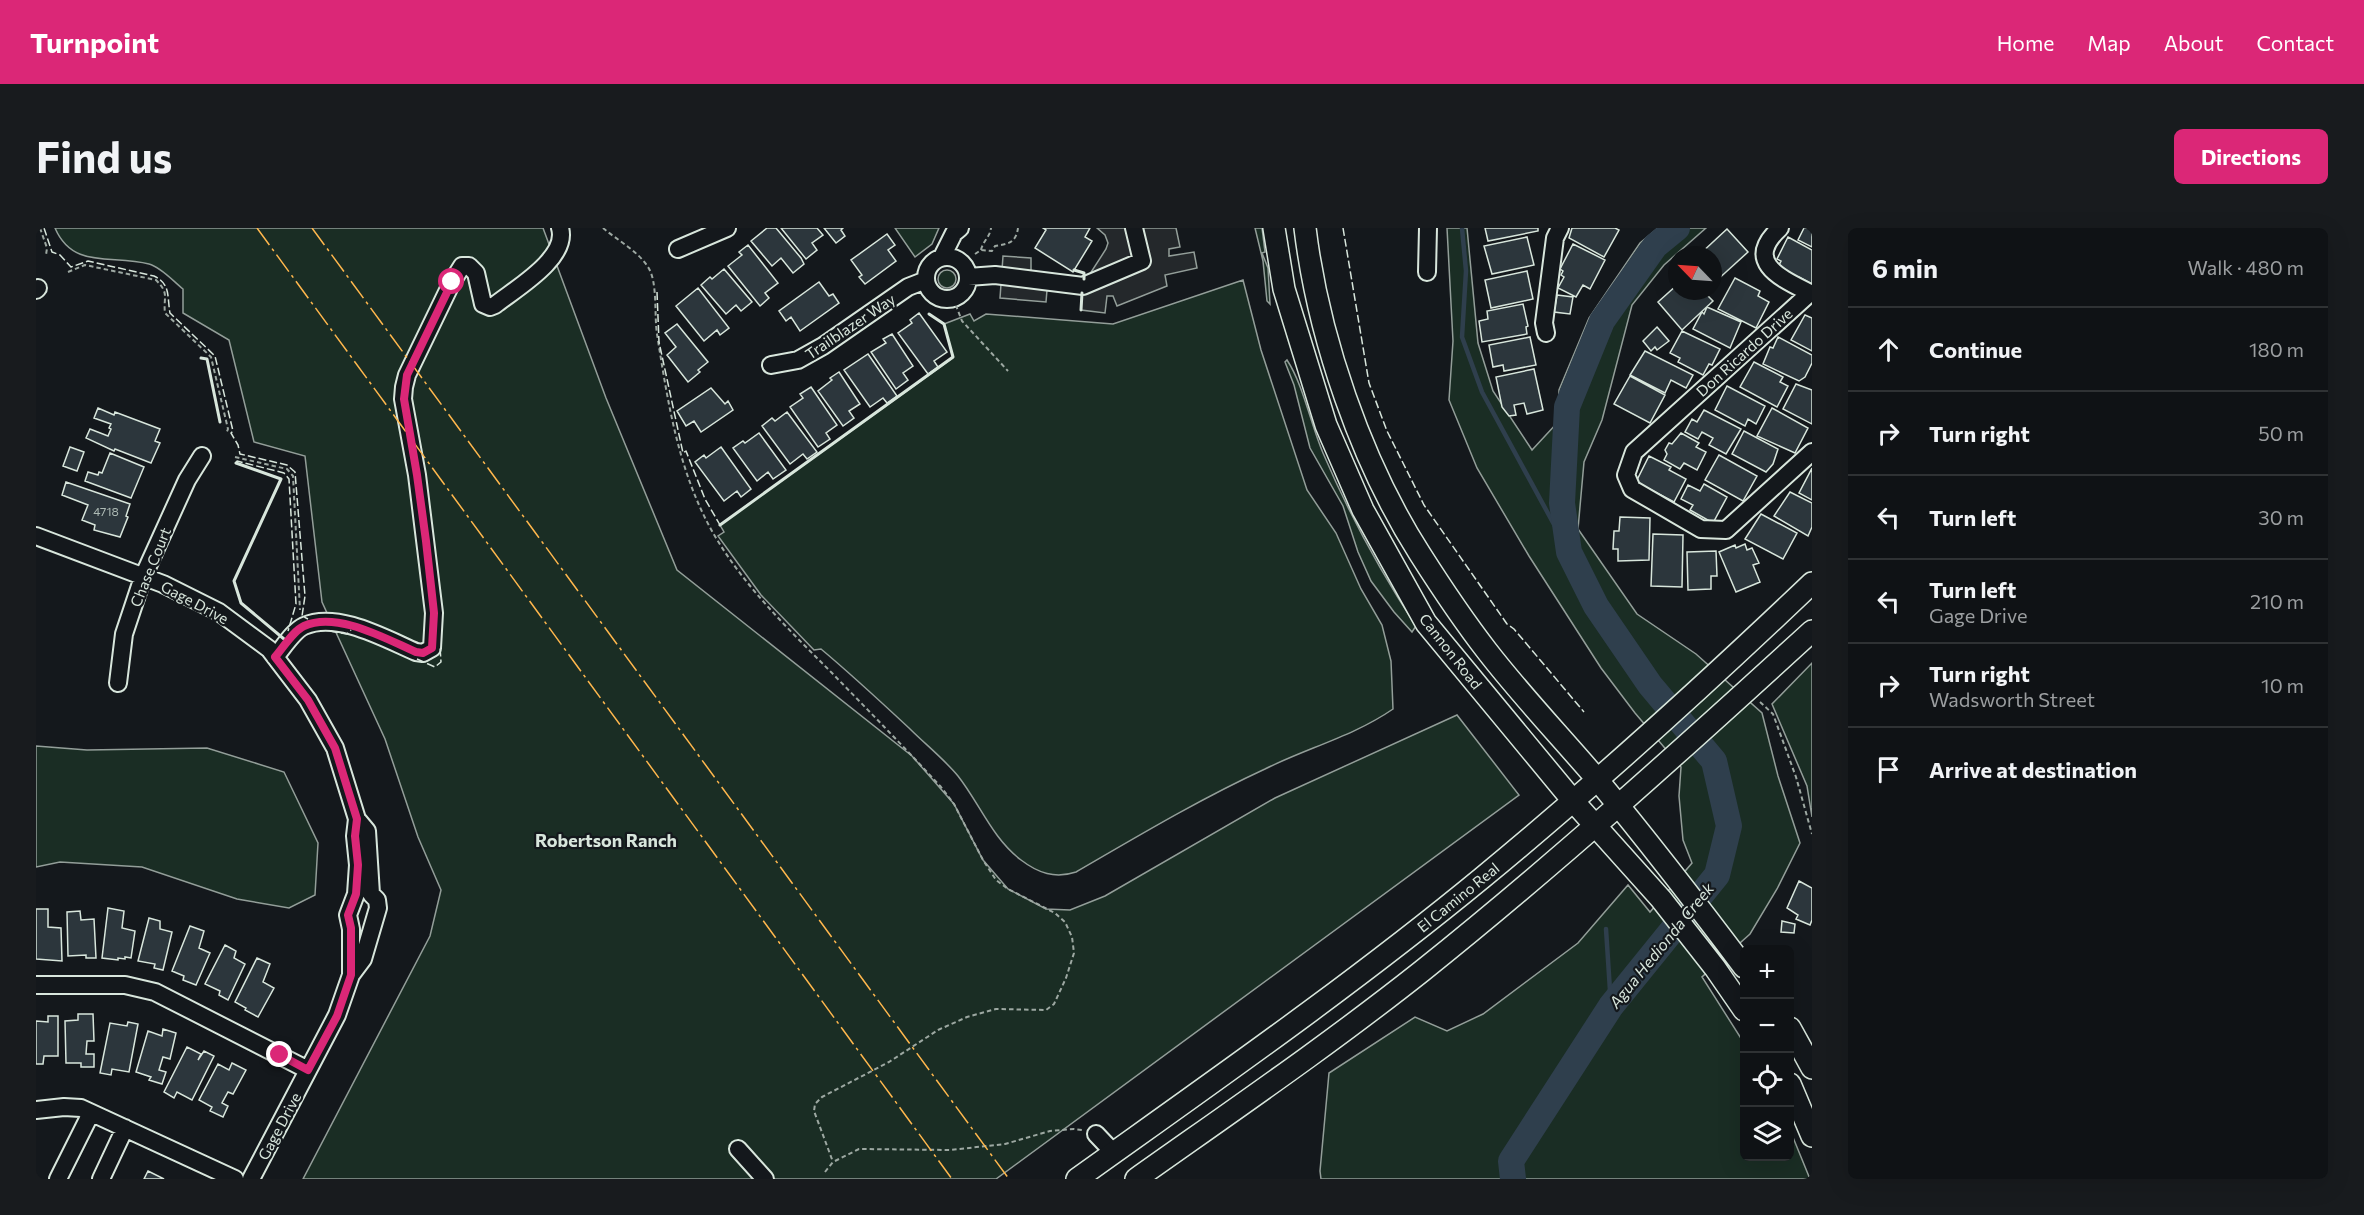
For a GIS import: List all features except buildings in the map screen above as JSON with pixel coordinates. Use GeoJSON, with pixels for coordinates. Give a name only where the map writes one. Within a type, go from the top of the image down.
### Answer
{"type":"FeatureCollection","features":[{"type":"Feature","properties":{"kind":"main road","name":"Cannon Road"},"geometry":{"type":"LineString","coordinates":[[1274,228],[1284,289],[1326,425],[1364,510],[1426,623],[1594,826],[1660,899],[1715,968],[1740,1004]]}},
{"type":"Feature","properties":{"kind":"main road","name":"Cannon Road"},"geometry":{"type":"LineString","coordinates":[[1305,228],[1309,266],[1332,357],[1357,426],[1388,498],[1419,553],[1487,651],[1597,780],[1678,879],[1739,959]]}},
{"type":"Feature","properties":{"kind":"main road","name":"El Camino Real"},"geometry":{"type":"LineString","coordinates":[[1077,1179],[1313,1010],[1481,880],[1574,802],[1812,583]]}},
{"type":"Feature","properties":{"kind":"main road"},"geometry":{"type":"LineString","coordinates":[[1136,1179],[1375,1008],[1424,970],[1618,806],[1812,631]]}},
{"type":"Feature","properties":{"kind":"main road"},"geometry":{"type":"LineString","coordinates":[[1794,1035],[1812,1068]]}},
{"type":"Feature","properties":{"kind":"main road"},"geometry":{"type":"LineString","coordinates":[[1794,1093],[1812,1136]]}},
{"type":"Feature","properties":{"kind":"street"},"geometry":{"type":"LineString","coordinates":[[275,657],[303,627],[323,622],[347,625],[416,652],[423,653],[432,648],[434,613],[417,475],[404,399],[407,375],[462,266],[469,266],[476,273],[483,304],[490,307],[550,261],[559,244],[562,233],[560,228]]}},
{"type":"Feature","properties":{"kind":"street"},"geometry":{"type":"LineString","coordinates":[[678,249],[727,228]]}},
{"type":"Feature","properties":{"kind":"street"},"geometry":{"type":"LineString","coordinates":[[942,257],[954,232],[960,229],[968,265],[965,290],[953,298],[936,296],[931,292],[926,280],[932,263],[942,257],[948,257],[968,265],[994,275],[1083,286],[1142,261],[1134,228]]}},
{"type":"Feature","properties":{"kind":"street"},"geometry":{"type":"LineString","coordinates":[[1427,272],[1428,228]]}},
{"type":"Feature","properties":{"kind":"street"},"geometry":{"type":"LineString","coordinates":[[1546,333],[1544,323],[1555,238],[1560,228]]}},
{"type":"Feature","properties":{"kind":"street","name":"Don Ricardo Drive"},"geometry":{"type":"LineString","coordinates":[[1780,228],[1770,237],[1764,253],[1766,262],[1775,275],[1811,293],[1634,452],[1626,475],[1632,489],[1701,529],[1726,530],[1812,452]]}},
{"type":"Feature","properties":{"kind":"street","name":"Trailblazer Way"},"geometry":{"type":"LineString","coordinates":[[771,365],[798,360],[823,346],[908,287],[926,280]]}},
{"type":"Feature","properties":{"kind":"street","name":"Chase Court"},"geometry":{"type":"LineString","coordinates":[[118,683],[124,634],[143,577],[187,480],[202,456]]}},
{"type":"Feature","properties":{"kind":"street","name":"Gage Drive"},"geometry":{"type":"LineString","coordinates":[[36,536],[163,584],[219,612],[275,657],[308,700],[335,748],[357,819],[355,836],[364,894],[348,915],[351,928],[351,975]]}},
{"type":"Feature","properties":{"kind":"street","name":"Gage Drive"},"geometry":{"type":"LineString","coordinates":[[251,1179],[337,1016],[351,975],[363,959],[369,932],[376,918],[376,900],[364,894]]}},
{"type":"Feature","properties":{"kind":"street"},"geometry":{"type":"LineString","coordinates":[[36,985],[125,985],[156,992],[308,1070]]}},
{"type":"Feature","properties":{"kind":"street"},"geometry":{"type":"LineString","coordinates":[[36,1110],[81,1108],[235,1179]]}},
{"type":"Feature","properties":{"kind":"street"},"geometry":{"type":"LineString","coordinates":[[58,1179],[91,1113]]}},
{"type":"Feature","properties":{"kind":"street"},"geometry":{"type":"LineString","coordinates":[[101,1179],[125,1128]]}},
{"type":"Feature","properties":{"kind":"street"},"geometry":{"type":"LineString","coordinates":[[1096,1134],[1114,1153]]}},
{"type":"Feature","properties":{"kind":"street"},"geometry":{"type":"LineString","coordinates":[[738,1149],[765,1179]]}},
{"type":"Feature","properties":{"kind":"path"},"geometry":{"type":"LineString","coordinates":[[40,228],[47,248],[46,255]]}},
{"type":"Feature","properties":{"kind":"path"},"geometry":{"type":"LineString","coordinates":[[603,228],[640,258],[648,267],[652,277],[656,330],[670,411],[683,462],[695,498],[734,565],[768,606],[941,787],[954,804],[996,880],[1054,913],[1065,922],[1072,937],[1074,953],[1066,978],[1054,1004],[1046,1010],[996,1009],[967,1017],[938,1030],[889,1062],[822,1097],[815,1104],[814,1111],[833,1162]]}},
{"type":"Feature","properties":{"kind":"path"},"geometry":{"type":"LineString","coordinates":[[968,265],[981,250],[982,242],[989,235],[991,228]]}},
{"type":"Feature","properties":{"kind":"path"},"geometry":{"type":"LineString","coordinates":[[981,250],[992,252],[995,246],[1009,244],[1015,239],[1018,228]]}},
{"type":"Feature","properties":{"kind":"path"},"geometry":{"type":"LineString","coordinates":[[68,272],[85,265],[156,280],[162,286],[166,293],[165,313],[211,357],[228,429],[226,434]]}},
{"type":"Feature","properties":{"kind":"path"},"geometry":{"type":"LineString","coordinates":[[953,298],[962,321],[1008,371]]}},
{"type":"Feature","properties":{"kind":"path"},"geometry":{"type":"LineString","coordinates":[[235,457],[287,469],[293,476],[300,577],[300,608],[296,634]]}},
{"type":"Feature","properties":{"kind":"path"},"geometry":{"type":"LineString","coordinates":[[1749,689],[1773,714],[1796,777],[1812,834]]}},
{"type":"Feature","properties":{"kind":"path"},"geometry":{"type":"LineString","coordinates":[[825,1172],[833,1162],[859,1149],[950,1150],[1005,1144],[1050,1131],[1074,1129],[1096,1134]]}},
{"type":"Feature","properties":{"kind":"green space"},"geometry":{"type":"Polygon","coordinates":[[[55,228],[543,228],[606,398],[677,570],[912,756],[954,804],[983,860],[1008,889],[1046,909],[1070,910],[1105,896],[1275,798],[1457,715],[1519,795],[996,1179],[303,1179],[430,936],[441,890],[418,837],[385,739],[322,602],[305,456],[254,442],[229,340],[183,313],[183,289],[163,271],[149,264],[95,258],[72,250],[55,228]]]}},
{"type":"Feature","properties":{"kind":"green space"},"geometry":{"type":"Polygon","coordinates":[[[895,228],[939,228],[932,244],[915,257],[895,228]]]}},
{"type":"Feature","properties":{"kind":"green space"},"geometry":{"type":"Polygon","coordinates":[[[1255,228],[1262,228],[1265,252],[1262,253],[1268,268],[1270,304],[1267,301],[1263,261],[1255,228]]]}},
{"type":"Feature","properties":{"kind":"green space"},"geometry":{"type":"Polygon","coordinates":[[[1447,228],[1467,228],[1478,343],[1493,391],[1532,450],[1558,422],[1559,390],[1589,318],[1640,243],[1658,228],[1706,228],[1686,246],[1668,246],[1668,261],[1632,305],[1602,420],[1584,462],[1578,529],[1637,614],[1696,654],[1762,713],[1778,776],[1800,843],[1777,889],[1750,934],[1702,977],[1740,1037],[1740,1161],[1794,1161],[1794,1140],[1810,1179],[1321,1179],[1329,1073],[1415,1017],[1447,1031],[1483,1014],[1578,943],[1628,885],[1650,912],[1692,863],[1683,840],[1679,796],[1681,767],[1635,713],[1601,668],[1529,556],[1477,468],[1449,400],[1453,341],[1447,228]]]}},
{"type":"Feature","properties":{"kind":"green space"},"geometry":{"type":"Polygon","coordinates":[[[947,270],[955,275],[956,279],[951,287],[947,288],[939,283],[938,279],[943,271],[947,270]]]}},
{"type":"Feature","properties":{"kind":"green space"},"geometry":{"type":"Polygon","coordinates":[[[1243,280],[1261,350],[1307,490],[1336,533],[1361,589],[1382,625],[1391,661],[1393,709],[1362,727],[1217,793],[1076,872],[1061,875],[1047,874],[1021,860],[1002,842],[966,787],[947,764],[832,658],[821,649],[814,650],[761,595],[718,536],[724,532],[720,525],[953,358],[944,324],[970,314],[974,321],[986,314],[1113,324],[1243,280]]]}},
{"type":"Feature","properties":{"kind":"green space"},"geometry":{"type":"Polygon","coordinates":[[[1287,360],[1298,381],[1319,442],[1343,498],[1366,542],[1416,626],[1412,632],[1371,581],[1358,552],[1343,506],[1310,448],[1294,385],[1285,362],[1287,360]]]}},
{"type":"Feature","properties":{"kind":"green space"},"geometry":{"type":"Polygon","coordinates":[[[1812,663],[1812,817],[1807,786],[1772,704],[1812,663]]]}},
{"type":"Feature","properties":{"kind":"green space"},"geometry":{"type":"Polygon","coordinates":[[[36,746],[87,750],[207,748],[284,772],[318,843],[315,895],[289,908],[237,899],[142,867],[60,862],[36,867],[36,746]]]}},
{"type":"Feature","properties":{"kind":"shaded area"},"geometry":{"type":"Polygon","coordinates":[[[1097,228],[1176,228],[1180,247],[1169,249],[1169,256],[1194,252],[1197,268],[1165,275],[1167,286],[1117,306],[1113,296],[1107,296],[1105,313],[1081,310],[1082,293],[1047,290],[1046,302],[1000,298],[1003,256],[1031,258],[1031,272],[1084,279],[1088,277],[1108,243],[1105,235],[1097,228]]]}},
{"type":"Feature","properties":{"kind":"waterway"},"geometry":{"type":"LineString","coordinates":[[1462,228],[1466,271],[1462,337],[1482,392],[1569,552]]}},
{"type":"Feature","properties":{"kind":"waterway","name":"Agua Hedionda Creek"},"geometry":{"type":"LineString","coordinates":[[1513,1179],[1511,1161],[1611,1006],[1717,875],[1729,826],[1714,761],[1650,685],[1596,606],[1569,552],[1562,503],[1567,407],[1602,321],[1655,246],[1677,228]]}},
{"type":"Feature","properties":{"kind":"waterway"},"geometry":{"type":"LineString","coordinates":[[1606,929],[1611,1006]]}},
{"type":"Feature","properties":{"kind":"fence"},"geometry":{"type":"LineString","coordinates":[[44,228],[52,252],[60,255],[71,267],[88,261],[159,279],[166,287],[170,313],[215,356],[233,431],[231,433],[240,454],[287,465],[295,472],[305,596],[302,616],[308,619]]}},
{"type":"Feature","properties":{"kind":"fence"},"geometry":{"type":"LineString","coordinates":[[1343,228],[1369,383],[1387,431],[1424,505],[1507,624],[1514,629],[1584,712]]}},
{"type":"Feature","properties":{"kind":"fence"},"geometry":{"type":"LineString","coordinates":[[657,292],[659,342],[683,453],[686,451],[705,499],[720,525]]}},
{"type":"Feature","properties":{"kind":"fence"},"geometry":{"type":"LineString","coordinates":[[236,463],[237,461],[284,473],[289,479],[296,604],[288,631]]}},
{"type":"Feature","properties":{"kind":"fence"},"geometry":{"type":"LineString","coordinates":[[330,631],[347,634],[351,630]]}},
{"type":"Feature","properties":{"kind":"fence"},"geometry":{"type":"LineString","coordinates":[[417,659],[435,667],[441,662],[440,647]]}},
{"type":"Feature","properties":{"kind":"wall"},"geometry":{"type":"LineString","coordinates":[[1074,270],[1084,273],[1084,279]]}},
{"type":"Feature","properties":{"kind":"wall"},"geometry":{"type":"LineString","coordinates":[[1081,310],[1082,293]]}},
{"type":"Feature","properties":{"kind":"wall"},"geometry":{"type":"LineString","coordinates":[[720,525],[953,357],[944,324],[929,314]]}},
{"type":"Feature","properties":{"kind":"wall"},"geometry":{"type":"LineString","coordinates":[[201,358],[207,359],[220,422]]}},
{"type":"Feature","properties":{"kind":"wall"},"geometry":{"type":"LineString","coordinates":[[236,463],[281,479],[234,581],[241,603],[284,639]]}},
{"type":"Feature","properties":{"kind":"power"},"geometry":{"type":"LineString","coordinates":[[257,228],[952,1179]]}},
{"type":"Feature","properties":{"kind":"power"},"geometry":{"type":"LineString","coordinates":[[312,228],[1009,1179]]}},
{"type":"Feature","properties":{"kind":"district","name":"Robertson Ranch"},"geometry":{"type":"Point","coordinates":[606,840]}},
{"type":"Feature","properties":{"kind":"route"},"geometry":{"type":"LineString","coordinates":[[280,1055],[308,1070],[337,1016],[351,975],[351,928],[348,915],[356,894],[358,865],[355,836],[357,819],[335,748],[308,700],[275,657],[303,627],[323,622],[347,625],[367,631],[416,652],[423,653],[432,648],[434,613],[404,387],[407,375],[452,282]]}}]}
